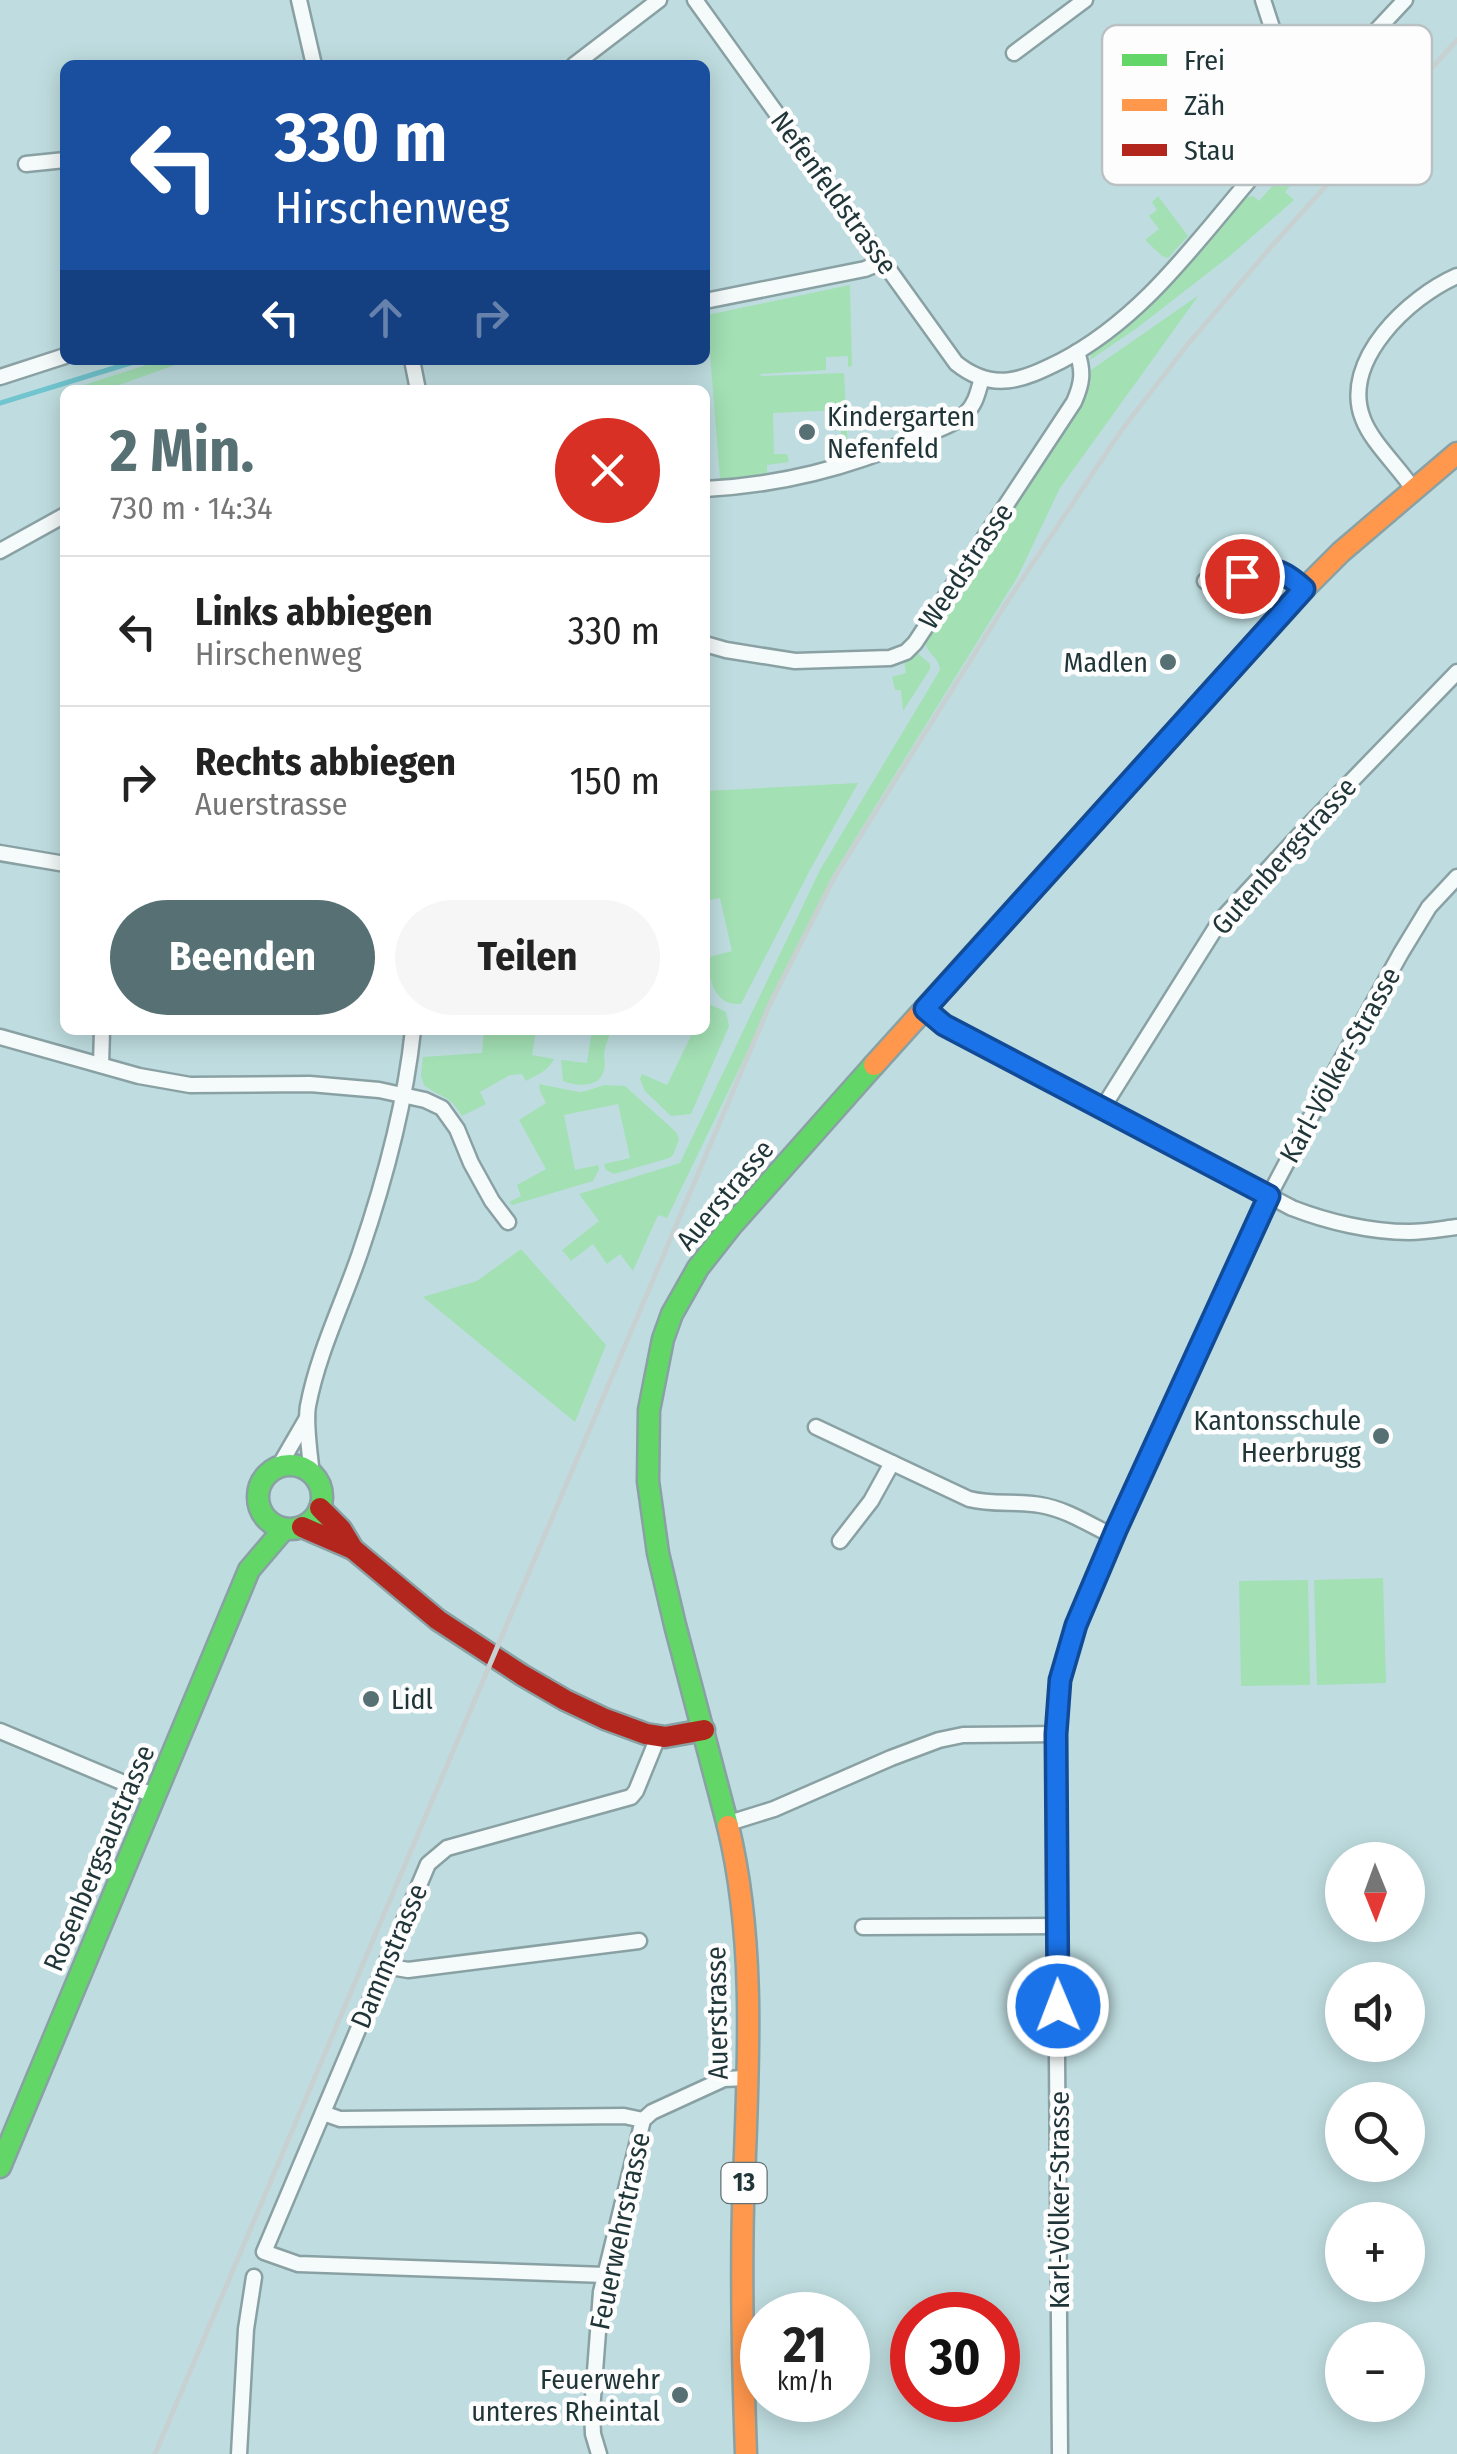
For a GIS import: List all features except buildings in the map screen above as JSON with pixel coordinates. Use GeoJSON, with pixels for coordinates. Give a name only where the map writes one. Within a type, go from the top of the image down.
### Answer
{"type":"FeatureCollection","features":[{"type":"Feature","properties":{"kind":"main road","name":"Auerstrasse"},"geometry":{"type":"LineString","coordinates":[[746,2454],[742,2268],[747,1992],[742,1912],[729,1824],[664,1577],[651,1511],[646,1420],[664,1334],[687,1284],[724,1232],[1304,589],[1341,552],[1457,453]]}},
{"type":"Feature","properties":{"kind":"main road"},"geometry":{"type":"LineString","coordinates":[[293,1528],[310,1522],[320,1508],[322,1496],[312,1474],[290,1466],[267,1475],[260,1486],[261,1511],[271,1522],[352,1549],[438,1620],[565,1700],[658,1737],[704,1730]]}},
{"type":"Feature","properties":{"kind":"main road"},"geometry":{"type":"LineString","coordinates":[[320,1508],[341,1529],[352,1549]]}},
{"type":"Feature","properties":{"kind":"main road","name":"Rosenbergsaustrasse"},"geometry":{"type":"LineString","coordinates":[[0,2167],[249,1570],[261,1511]]}},
{"type":"Feature","properties":{"kind":"main road","name":"Rosenbergsaustrasse"},"geometry":{"type":"LineString","coordinates":[[249,1570],[293,1528]]}},
{"type":"Feature","properties":{"kind":"street"},"geometry":{"type":"LineString","coordinates":[[299,0],[313,60]]}},
{"type":"Feature","properties":{"kind":"street"},"geometry":{"type":"LineString","coordinates":[[581,60],[659,0]]}},
{"type":"Feature","properties":{"kind":"street","name":"Nefenfeldstrasse"},"geometry":{"type":"LineString","coordinates":[[694,0],[956,363],[982,378]]}},
{"type":"Feature","properties":{"kind":"street"},"geometry":{"type":"LineString","coordinates":[[1014,53],[1085,0]]}},
{"type":"Feature","properties":{"kind":"street"},"geometry":{"type":"LineString","coordinates":[[1263,0],[1271,25]]}},
{"type":"Feature","properties":{"kind":"street"},"geometry":{"type":"LineString","coordinates":[[1381,25],[1404,0]]}},
{"type":"Feature","properties":{"kind":"street"},"geometry":{"type":"LineString","coordinates":[[26,164],[60,161]]}},
{"type":"Feature","properties":{"kind":"street"},"geometry":{"type":"LineString","coordinates":[[710,489],[812,476],[882,453],[954,422],[968,412],[982,378],[998,382],[1028,378],[1077,352],[1122,320],[1148,297],[1246,185]]}},
{"type":"Feature","properties":{"kind":"street"},"geometry":{"type":"LineString","coordinates":[[710,300],[865,269],[882,262]]}},
{"type":"Feature","properties":{"kind":"street"},"geometry":{"type":"LineString","coordinates":[[1413,489],[1364,422],[1358,398],[1364,365],[1392,322],[1421,296],[1457,276]]}},
{"type":"Feature","properties":{"kind":"street","name":"Weedstrasse"},"geometry":{"type":"LineString","coordinates":[[710,645],[795,661],[890,658],[906,652],[1074,402],[1083,370],[1077,352]]}},
{"type":"Feature","properties":{"kind":"street"},"geometry":{"type":"LineString","coordinates":[[0,377],[60,358]]}},
{"type":"Feature","properties":{"kind":"street"},"geometry":{"type":"LineString","coordinates":[[0,551],[60,519]]}},
{"type":"Feature","properties":{"kind":"street"},"geometry":{"type":"LineString","coordinates":[[1205,581],[1278,570],[1304,589]]}},
{"type":"Feature","properties":{"kind":"street","name":"Gutenbergstrasse"},"geometry":{"type":"LineString","coordinates":[[1102,1109],[1220,921],[1457,672]]}},
{"type":"Feature","properties":{"kind":"street"},"geometry":{"type":"LineString","coordinates":[[0,853],[60,863]]}},
{"type":"Feature","properties":{"kind":"street","name":"Karl-Völker-Strasse"},"geometry":{"type":"LineString","coordinates":[[1060,2454],[1056,1734],[1060,1680],[1076,1625],[1113,1536],[1269,1196],[1401,953],[1430,907],[1457,877]]}},
{"type":"Feature","properties":{"kind":"street"},"geometry":{"type":"LineString","coordinates":[[925,1009],[944,1025],[1312,1216],[1409,1232],[1457,1227]]}},
{"type":"Feature","properties":{"kind":"street"},"geometry":{"type":"LineString","coordinates":[[101,1065],[102,1035]]}},
{"type":"Feature","properties":{"kind":"street"},"geometry":{"type":"LineString","coordinates":[[278,1468],[307,1417],[321,1360],[382,1188],[405,1094],[412,1035]]}},
{"type":"Feature","properties":{"kind":"street"},"geometry":{"type":"LineString","coordinates":[[0,1037],[139,1076],[190,1085],[310,1084],[405,1094],[442,1108],[457,1129],[492,1202],[508,1222]]}},
{"type":"Feature","properties":{"kind":"street"},"geometry":{"type":"LineString","coordinates":[[307,1417],[312,1474]]}},
{"type":"Feature","properties":{"kind":"street"},"geometry":{"type":"LineString","coordinates":[[816,1427],[969,1499],[1042,1505],[1113,1536]]}},
{"type":"Feature","properties":{"kind":"street"},"geometry":{"type":"LineString","coordinates":[[840,1541],[871,1501],[892,1463]]}},
{"type":"Feature","properties":{"kind":"street"},"geometry":{"type":"LineString","coordinates":[[0,1731],[155,1796]]}},
{"type":"Feature","properties":{"kind":"street"},"geometry":{"type":"LineString","coordinates":[[729,1824],[939,1740],[962,1735],[1056,1734]]}},
{"type":"Feature","properties":{"kind":"street","name":"Dammstrasse"},"geometry":{"type":"LineString","coordinates":[[605,2275],[298,2264],[264,2252],[428,1864],[447,1848],[631,1797],[658,1737]]}},
{"type":"Feature","properties":{"kind":"street"},"geometry":{"type":"LineString","coordinates":[[862,1928],[1056,1926]]}},
{"type":"Feature","properties":{"kind":"street"},"geometry":{"type":"LineString","coordinates":[[385,1966],[408,1970],[639,1941]]}},
{"type":"Feature","properties":{"kind":"street","name":"Feuerwehrstrasse"},"geometry":{"type":"LineString","coordinates":[[599,2454],[592,2411],[598,2321],[605,2275],[643,2120],[652,2112],[724,2079],[747,2078]]}},
{"type":"Feature","properties":{"kind":"street"},"geometry":{"type":"LineString","coordinates":[[322,2113],[340,2119],[624,2116],[643,2120]]}},
{"type":"Feature","properties":{"kind":"street"},"geometry":{"type":"LineString","coordinates":[[239,2454],[246,2329],[254,2277]]}},
{"type":"Feature","properties":{"kind":"green space"},"geometry":{"type":"Polygon","coordinates":[[[1273,185],[1291,185],[1285,192],[1294,200],[1231,255],[1090,360],[1094,350],[1155,300],[1244,198],[1253,196],[1259,201],[1273,185]]]}},
{"type":"Feature","properties":{"kind":"green space"},"geometry":{"type":"Polygon","coordinates":[[[1158,196],[1188,236],[1168,258],[1145,240],[1159,229],[1149,216],[1157,210],[1152,202],[1158,196]]]}},
{"type":"Feature","properties":{"kind":"green space"},"geometry":{"type":"Polygon","coordinates":[[[850,285],[852,366],[848,367],[848,356],[826,357],[826,370],[760,374],[844,373],[848,451],[842,452],[840,410],[773,413],[774,454],[787,454],[789,462],[767,465],[767,475],[720,479],[710,314],[850,285]]]}},
{"type":"Feature","properties":{"kind":"green space"},"geometry":{"type":"Polygon","coordinates":[[[1199,295],[1060,488],[1018,576],[834,873],[667,1218],[658,1215],[633,1271],[620,1254],[607,1264],[593,1244],[571,1261],[562,1250],[599,1221],[579,1194],[680,1163],[820,870],[940,670],[925,642],[1073,417],[1085,396],[1091,370],[1199,295]]]}},
{"type":"Feature","properties":{"kind":"green space"},"geometry":{"type":"Polygon","coordinates":[[[146,365],[175,365],[119,385],[84,385],[146,365]]]}},
{"type":"Feature","properties":{"kind":"green space"},"geometry":{"type":"Polygon","coordinates":[[[916,652],[930,664],[930,669],[903,711],[901,690],[895,690],[892,677],[906,673],[904,660],[916,652]]]}},
{"type":"Feature","properties":{"kind":"green space"},"geometry":{"type":"Polygon","coordinates":[[[858,783],[741,1004],[732,1004],[719,996],[710,978],[710,957],[732,951],[720,898],[710,900],[710,791],[858,783]]]}},
{"type":"Feature","properties":{"kind":"green space"},"geometry":{"type":"Polygon","coordinates":[[[710,1004],[726,1012],[729,1026],[691,1114],[671,1116],[645,1091],[640,1079],[642,1074],[667,1085],[691,1036],[710,1035],[710,1004]]]}},
{"type":"Feature","properties":{"kind":"green space"},"geometry":{"type":"Polygon","coordinates":[[[484,1035],[535,1035],[532,1055],[554,1059],[526,1081],[522,1074],[510,1075],[480,1092],[486,1104],[462,1116],[449,1100],[424,1085],[423,1057],[482,1053],[484,1035]]]}},
{"type":"Feature","properties":{"kind":"green space"},"geometry":{"type":"Polygon","coordinates":[[[591,1035],[610,1035],[605,1066],[598,1080],[587,1084],[563,1081],[561,1060],[587,1063],[591,1035]]]}},
{"type":"Feature","properties":{"kind":"green space"},"geometry":{"type":"Polygon","coordinates":[[[539,1084],[579,1092],[604,1085],[625,1086],[676,1132],[679,1139],[673,1155],[614,1174],[604,1164],[630,1158],[618,1104],[564,1115],[575,1170],[598,1165],[593,1181],[512,1205],[509,1202],[521,1196],[517,1185],[546,1169],[519,1120],[546,1103],[539,1084]]]}},
{"type":"Feature","properties":{"kind":"green space"},"geometry":{"type":"Polygon","coordinates":[[[521,1249],[606,1345],[575,1422],[423,1297],[477,1281],[521,1249]]]}},
{"type":"Feature","properties":{"kind":"green space"},"geometry":{"type":"Polygon","coordinates":[[[1383,1578],[1386,1683],[1317,1685],[1314,1580],[1383,1578]]]}},
{"type":"Feature","properties":{"kind":"green space"},"geometry":{"type":"Polygon","coordinates":[[[1308,1580],[1310,1685],[1241,1686],[1239,1581],[1308,1580]]]}},
{"type":"Feature","properties":{"kind":"waterway"},"geometry":{"type":"LineString","coordinates":[[0,403],[124,365]]}},
{"type":"Feature","properties":{"kind":"railway"},"geometry":{"type":"LineString","coordinates":[[1432,68],[1457,40]]}},
{"type":"Feature","properties":{"kind":"railway"},"geometry":{"type":"LineString","coordinates":[[155,2454],[770,1004],[834,878],[1005,605],[1121,431],[1188,344],[1327,185]]}},
{"type":"Feature","properties":{"kind":"traffic: fast"},"geometry":{"type":"LineString","coordinates":[[728,1826],[658,1553],[648,1481],[649,1410],[663,1339],[698,1268],[874,1065]]}},
{"type":"Feature","properties":{"kind":"traffic: fast"},"geometry":{"type":"LineString","coordinates":[[290,1465],[312,1475],[322,1497],[312,1519],[290,1529],[268,1519],[258,1497],[268,1475],[290,1465]]}},
{"type":"Feature","properties":{"kind":"traffic: fast"},"geometry":{"type":"LineString","coordinates":[[0,2167],[249,1570],[284,1529]]}},
{"type":"Feature","properties":{"kind":"traffic: slow"},"geometry":{"type":"LineString","coordinates":[[874,1065],[1304,589],[1341,552],[1457,453]]}},
{"type":"Feature","properties":{"kind":"traffic: slow"},"geometry":{"type":"LineString","coordinates":[[728,1826],[744,1920],[747,1968],[742,2270],[746,2454]]}},
{"type":"Feature","properties":{"kind":"traffic: jam"},"geometry":{"type":"LineString","coordinates":[[320,1508],[341,1529],[353,1549],[438,1620],[565,1700],[646,1734],[665,1737],[704,1730]]}},
{"type":"Feature","properties":{"kind":"traffic: jam"},"geometry":{"type":"LineString","coordinates":[[302,1527],[353,1549]]}},
{"type":"Feature","properties":{"kind":"place","name":"Kindergarten Nefenfeld"},"geometry":{"type":"Point","coordinates":[807,432]}},
{"type":"Feature","properties":{"kind":"place","name":"Madlen"},"geometry":{"type":"Point","coordinates":[1168,662]}},
{"type":"Feature","properties":{"kind":"place","name":"Kantonsschule Heerbrugg"},"geometry":{"type":"Point","coordinates":[1381,1436]}},
{"type":"Feature","properties":{"kind":"place","name":"Lidl"},"geometry":{"type":"Point","coordinates":[371,1699]}},
{"type":"Feature","properties":{"kind":"place","name":"Feuerwehr unteres Rheintal"},"geometry":{"type":"Point","coordinates":[680,2395]}},
{"type":"Feature","properties":{"kind":"route"},"geometry":{"type":"LineString","coordinates":[[1058,2006],[1056,1734],[1060,1680],[1076,1625],[1117,1528],[1269,1196],[944,1025],[925,1009],[1304,589],[1278,570],[1242,576]]}}]}
